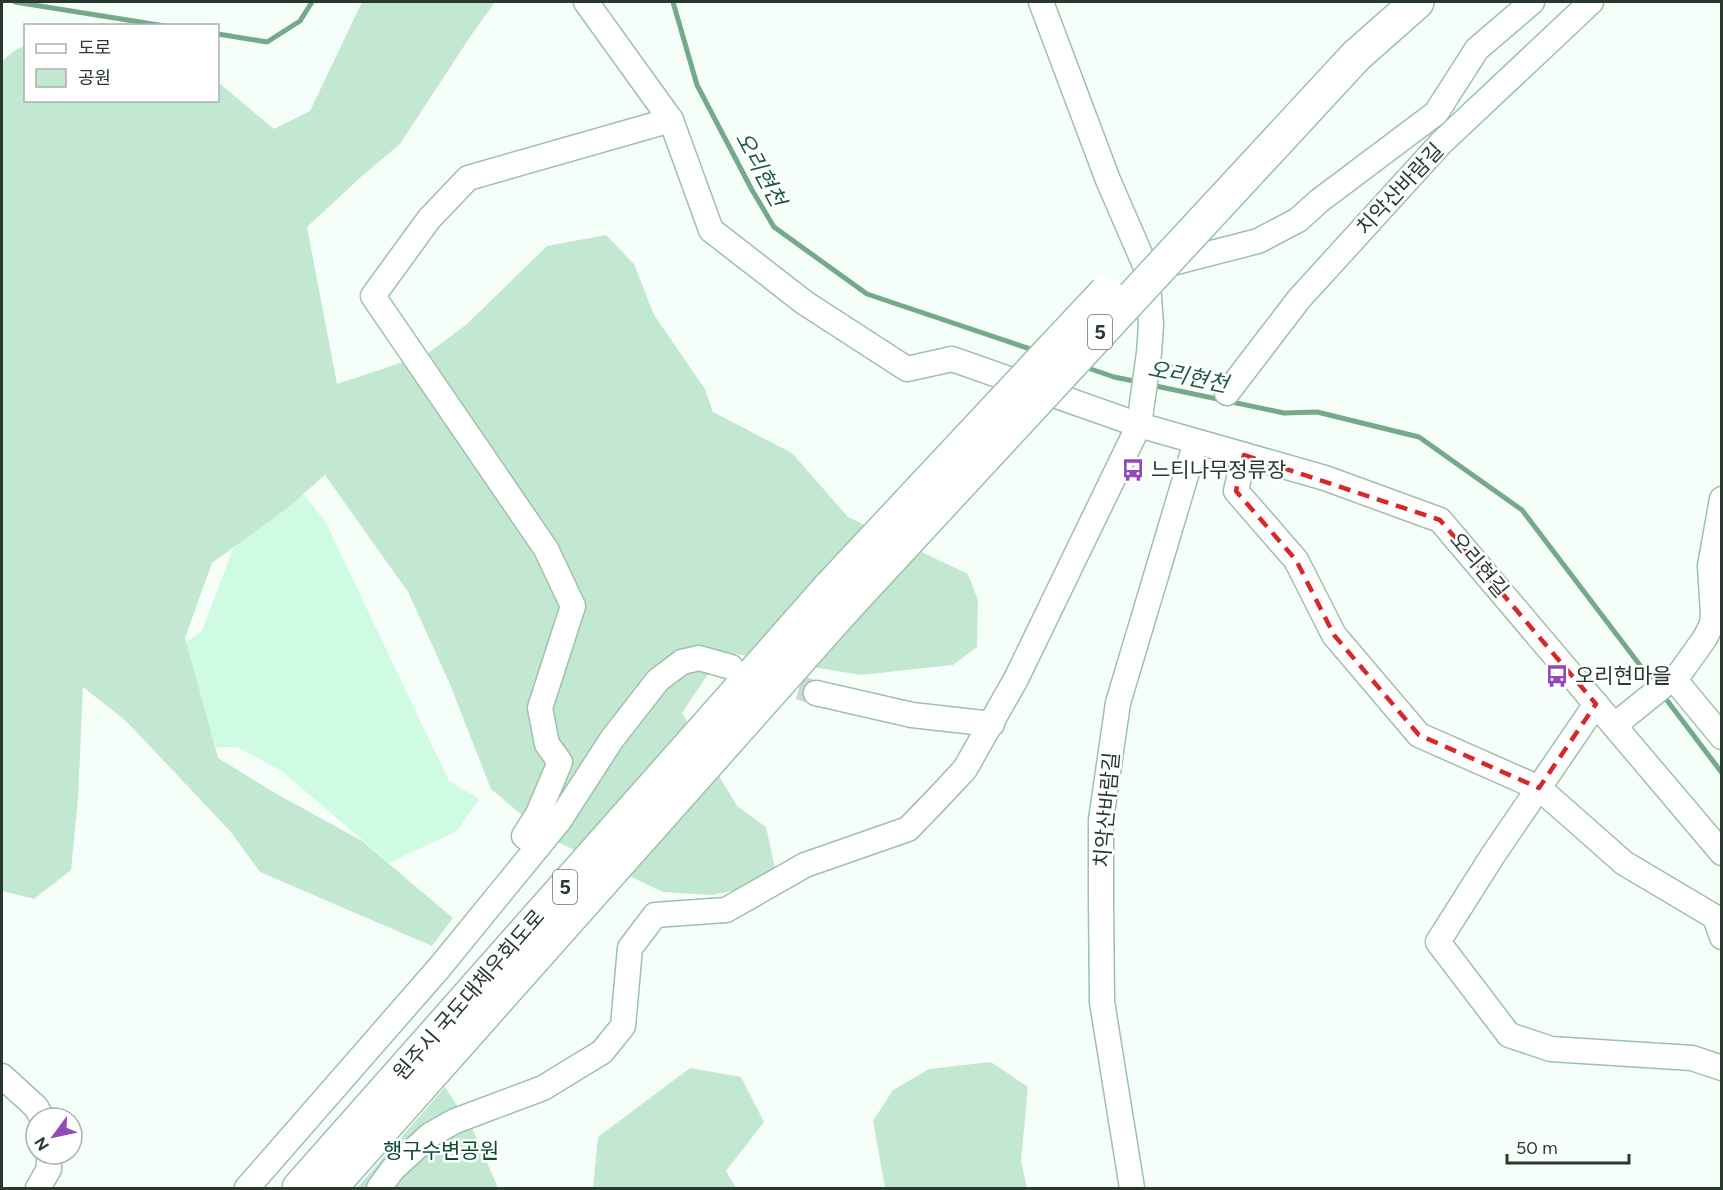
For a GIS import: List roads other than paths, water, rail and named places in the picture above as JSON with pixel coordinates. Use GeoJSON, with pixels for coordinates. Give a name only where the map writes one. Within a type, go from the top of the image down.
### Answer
{"type":"FeatureCollection","features":[{"type":"Feature","properties":{"kind":"highway","name":"5"},"geometry":{"type":"LineString","coordinates":[[837,597],[1346,52],[1385,2]]}},
{"type":"Feature","properties":{"kind":"highway","name":"5"},"geometry":{"type":"LineString","coordinates":[[1346,52],[1417,2]]}},
{"type":"Feature","properties":{"kind":"highway","name":"원주시 국도대체우회도로"},"geometry":{"type":"LineString","coordinates":[[299,1188],[837,597]]}},
{"type":"Feature","properties":{"kind":"highway","name":"원주시 국도대체우회도로"},"geometry":{"type":"LineString","coordinates":[[330,1188],[837,597]]}},
{"type":"Feature","properties":{"kind":"street","name":"오리현길"},"geometry":{"type":"LineString","coordinates":[[586,2],[671,120],[711,230],[805,303],[907,369],[952,359],[1140,415],[1196,442],[1325,478],[1440,520],[1596,704],[1621,721],[1722,853]]}},
{"type":"Feature","properties":{"kind":"street"},"geometry":{"type":"LineString","coordinates":[[378,1188],[393,1169],[430,1135],[455,1121],[543,1088],[602,1052],[623,1026],[630,948],[655,915],[726,910],[805,865],[908,829],[965,769],[992,724],[1016,679],[1140,415],[1149,357],[1151,325],[1147,270],[1108,180],[1041,2]]}},
{"type":"Feature","properties":{"kind":"street"},"geometry":{"type":"LineString","coordinates":[[1147,270],[1258,241],[1298,220],[1319,201],[1436,112],[1477,49],[1532,2]]}},
{"type":"Feature","properties":{"kind":"street","name":"치악산바람길"},"geometry":{"type":"LineString","coordinates":[[1227,393],[1299,299],[1441,144],[1591,2]]}},
{"type":"Feature","properties":{"kind":"street"},"geometry":{"type":"LineString","coordinates":[[538,847],[524,836],[538,814],[560,762],[548,744],[540,708],[573,606],[546,549],[373,296],[429,219],[468,178],[671,120]]}},
{"type":"Feature","properties":{"kind":"street","name":"치악산바람길"},"geometry":{"type":"LineString","coordinates":[[1132,1188],[1102,1002],[1101,820],[1118,703],[1196,442]]}},
{"type":"Feature","properties":{"kind":"street"},"geometry":{"type":"LineString","coordinates":[[1244,455],[1236,491],[1296,560],[1334,635],[1419,735],[1539,788],[1624,862],[1715,917],[1722,937]]}},
{"type":"Feature","properties":{"kind":"street"},"geometry":{"type":"LineString","coordinates":[[1621,721],[1672,681],[1705,638],[1712,624],[1710,566],[1722,499]]}},
{"type":"Feature","properties":{"kind":"street"},"geometry":{"type":"LineString","coordinates":[[247,1188],[439,968],[560,821],[612,739],[658,680],[682,662],[699,658],[731,667]]}},
{"type":"Feature","properties":{"kind":"street"},"geometry":{"type":"LineString","coordinates":[[1672,681],[1722,737]]}},
{"type":"Feature","properties":{"kind":"street"},"geometry":{"type":"LineString","coordinates":[[816,693],[912,715],[992,724]]}},
{"type":"Feature","properties":{"kind":"street"},"geometry":{"type":"LineString","coordinates":[[1596,704],[1493,855],[1438,942],[1509,1035],[1551,1048],[1692,1058],[1722,1068]]}},
{"type":"Feature","properties":{"kind":"street"},"geometry":{"type":"LineString","coordinates":[[2,1076],[35,1106]]}},
{"type":"Feature","properties":{"kind":"street"},"geometry":{"type":"LineString","coordinates":[[38,1188],[49,1166]]}},
{"type":"Feature","properties":{"kind":"waterway","name":"오리현천"},"geometry":{"type":"LineString","coordinates":[[15,2],[152,24]]}},
{"type":"Feature","properties":{"kind":"waterway","name":"오리현천"},"geometry":{"type":"LineString","coordinates":[[219,34],[267,42],[300,21],[312,2]]}},
{"type":"Feature","properties":{"kind":"waterway","name":"오리현천"},"geometry":{"type":"LineString","coordinates":[[673,2],[697,85],[774,227],[867,294],[1036,351]]}},
{"type":"Feature","properties":{"kind":"waterway","name":"오리현천"},"geometry":{"type":"LineString","coordinates":[[1085,367],[1114,377],[1139,382]]}},
{"type":"Feature","properties":{"kind":"waterway","name":"오리현천"},"geometry":{"type":"LineString","coordinates":[[1151,385],[1284,413],[1317,412],[1419,437],[1522,510],[1655,685]]}},
{"type":"Feature","properties":{"kind":"waterway","name":"오리현천"},"geometry":{"type":"LineString","coordinates":[[1663,695],[1722,773]]}},
{"type":"Feature","properties":{"kind":"tunnel"},"geometry":{"type":"LineString","coordinates":[[765,677],[816,693]]}},
{"type":"Feature","properties":{"kind":"place","name":"느티나무정류장"},"geometry":{"type":"Point","coordinates":[1133,470]}},
{"type":"Feature","properties":{"kind":"place","name":"오리현마을"},"geometry":{"type":"Point","coordinates":[1557,676]}},
{"type":"Feature","properties":{"kind":"park label","name":"행구수변공원"},"geometry":{"type":"Point","coordinates":[441,1151]}}]}
